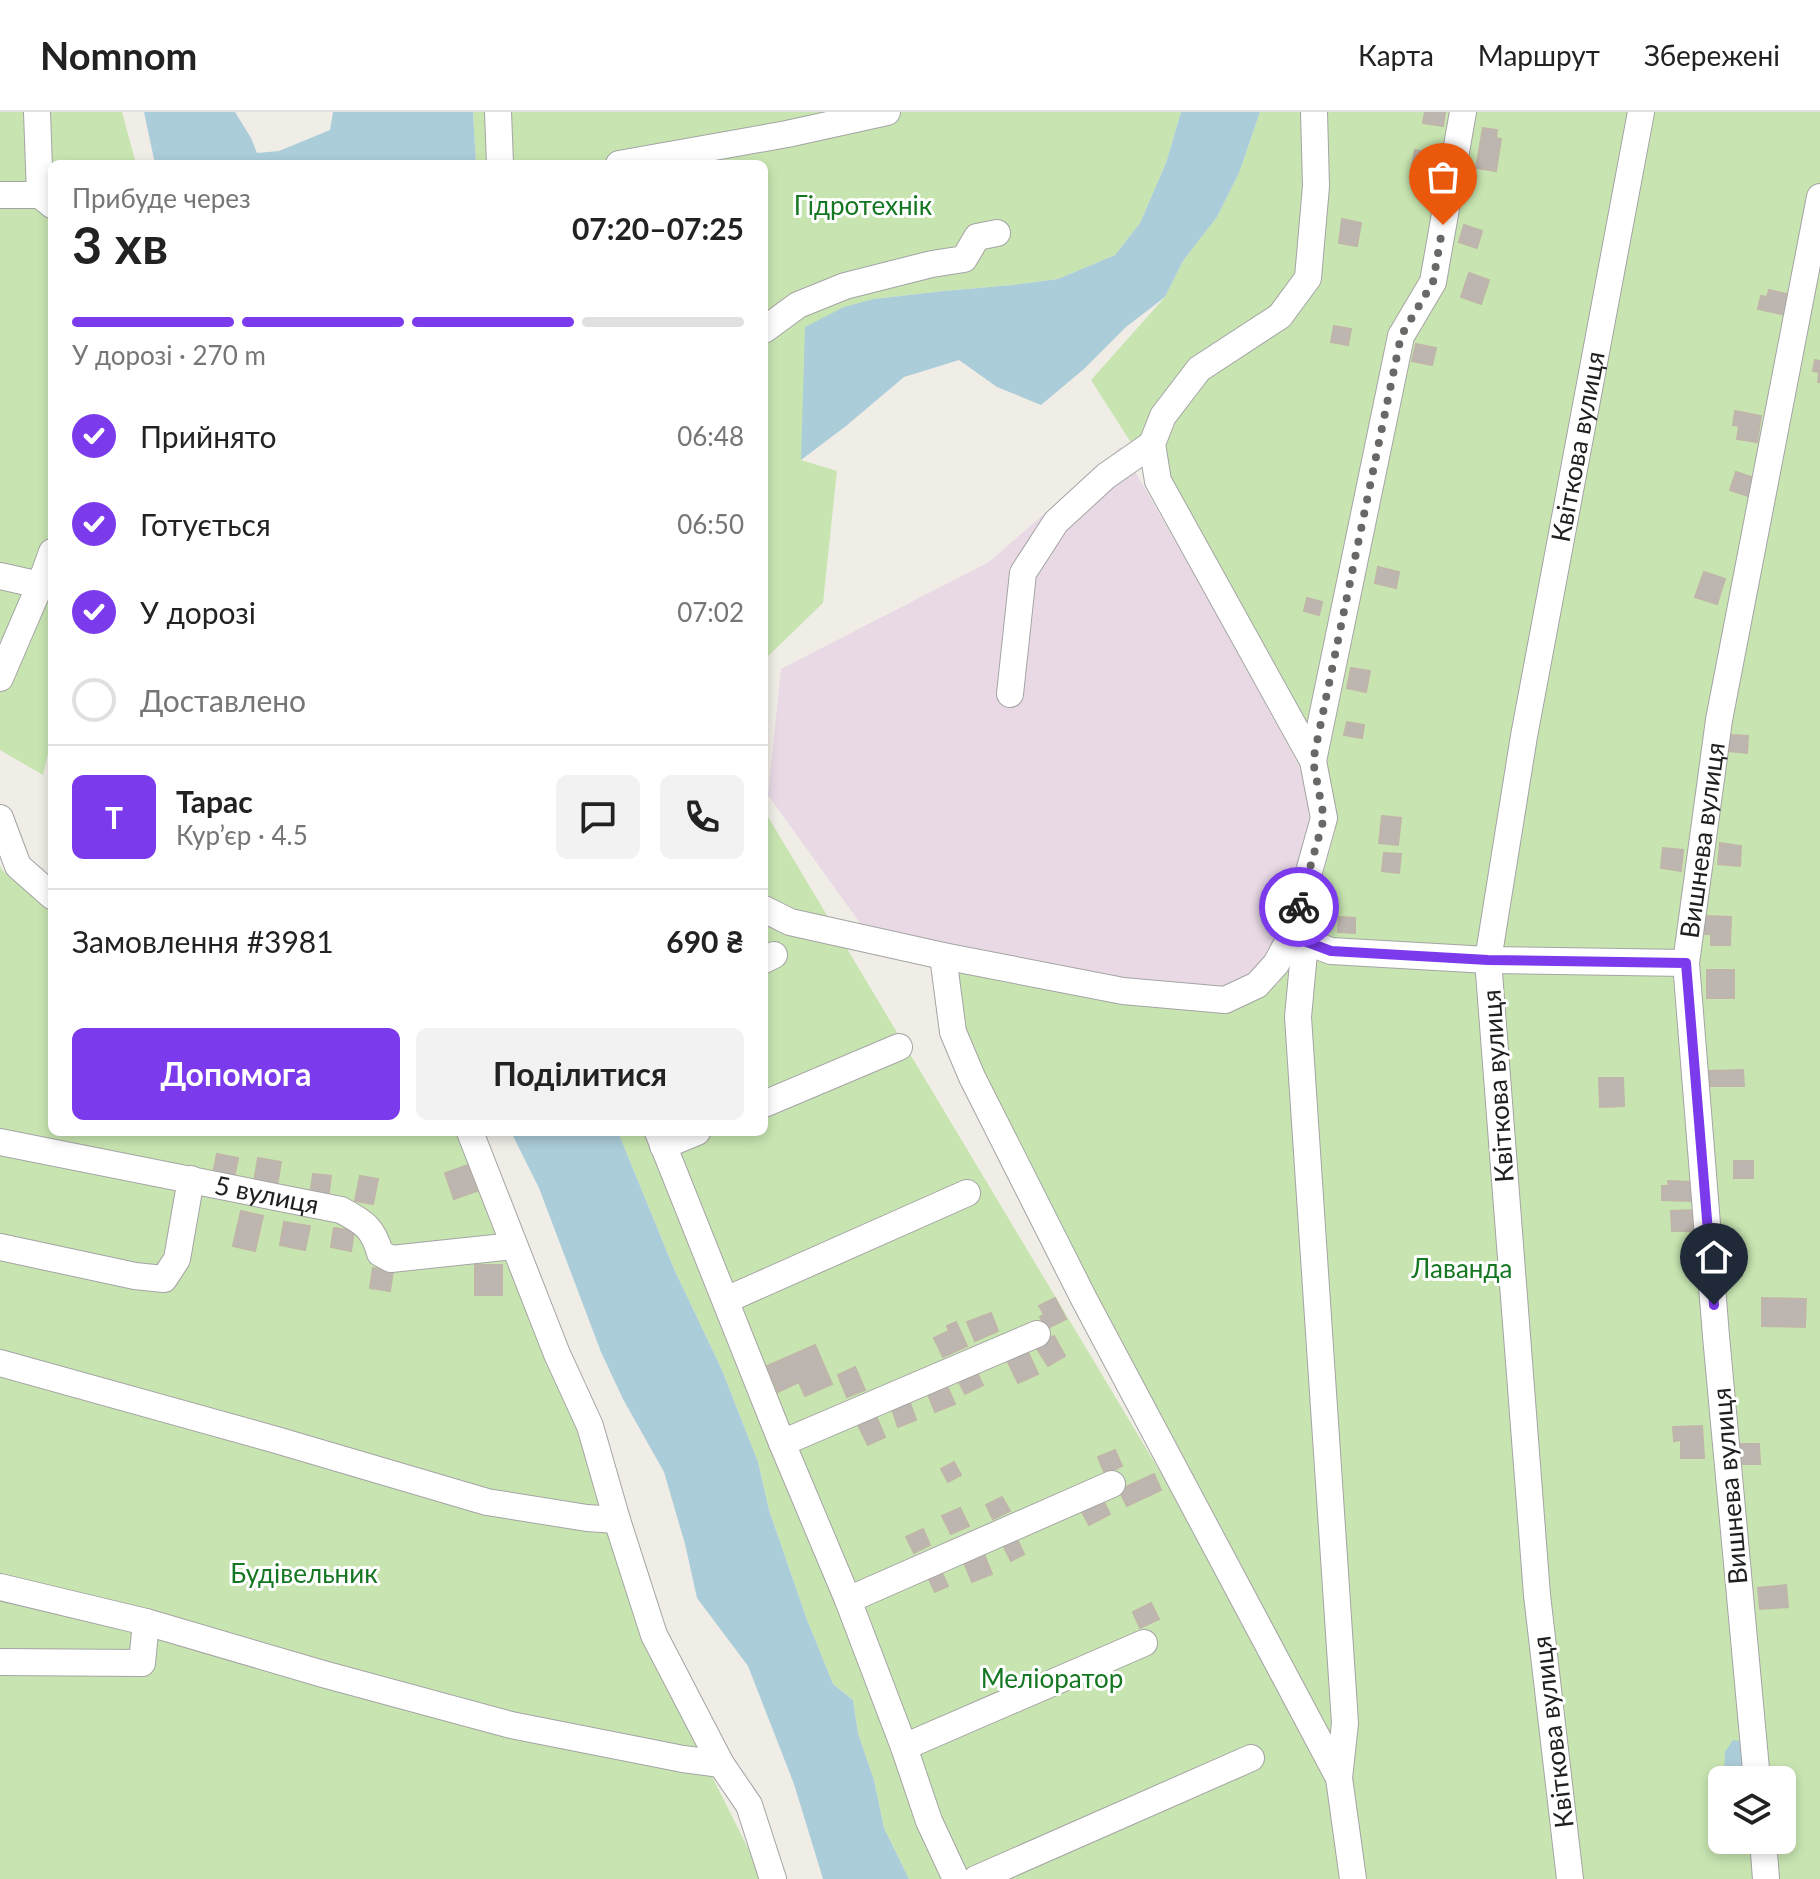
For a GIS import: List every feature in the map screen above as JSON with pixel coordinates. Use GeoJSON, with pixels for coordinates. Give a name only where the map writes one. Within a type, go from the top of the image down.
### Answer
{"type":"FeatureCollection","features":[{"type":"Feature","properties":{"kind":"street"},"geometry":{"type":"LineString","coordinates":[[0,195],[46,200],[37,112]]}},
{"type":"Feature","properties":{"kind":"street"},"geometry":{"type":"LineString","coordinates":[[498,112],[500,160]]}},
{"type":"Feature","properties":{"kind":"street"},"geometry":{"type":"LineString","coordinates":[[641,160],[787,134],[887,112]]}},
{"type":"Feature","properties":{"kind":"street"},"geometry":{"type":"LineString","coordinates":[[1314,112],[1316,186],[1308,278],[1280,316],[1199,369],[1163,416],[1152,444],[1158,481],[1313,761],[1324,818],[1298,939],[1298,1017],[1345,1723],[1339,1778],[1353,1879]]}},
{"type":"Feature","properties":{"kind":"street"},"geometry":{"type":"LineString","coordinates":[[1313,761],[1401,336],[1433,282],[1463,112]]}},
{"type":"Feature","properties":{"kind":"street","name":"Квіткова вулиця"},"geometry":{"type":"LineString","coordinates":[[1570,1879],[1537,1595],[1488,960],[1526,721],[1641,112]]}},
{"type":"Feature","properties":{"kind":"street","name":"Вишнева вулиця"},"geometry":{"type":"LineString","coordinates":[[1756,1766],[1686,963],[1719,720],[1820,197]]}},
{"type":"Feature","properties":{"kind":"street"},"geometry":{"type":"LineString","coordinates":[[768,327],[798,305],[845,286],[964,259],[977,237],[997,233]]}},
{"type":"Feature","properties":{"kind":"street"},"geometry":{"type":"LineString","coordinates":[[1010,694],[1023,573],[1056,522],[1106,476],[1152,444]]}},
{"type":"Feature","properties":{"kind":"street"},"geometry":{"type":"LineString","coordinates":[[0,678],[48,563]]}},
{"type":"Feature","properties":{"kind":"street"},"geometry":{"type":"LineString","coordinates":[[0,576],[40,585]]}},
{"type":"Feature","properties":{"kind":"street"},"geometry":{"type":"LineString","coordinates":[[0,818],[9,870],[48,894]]}},
{"type":"Feature","properties":{"kind":"street"},"geometry":{"type":"LineString","coordinates":[[768,911],[790,922],[943,956],[1123,991],[1225,1000],[1257,985],[1298,939]]}},
{"type":"Feature","properties":{"kind":"street"},"geometry":{"type":"LineString","coordinates":[[1298,939],[1331,951],[1488,960],[1686,963]]}},
{"type":"Feature","properties":{"kind":"street"},"geometry":{"type":"LineString","coordinates":[[943,956],[953,1032],[972,1077],[1084,1299],[1339,1778]]}},
{"type":"Feature","properties":{"kind":"street"},"geometry":{"type":"LineString","coordinates":[[768,1102],[899,1047]]}},
{"type":"Feature","properties":{"kind":"street"},"geometry":{"type":"LineString","coordinates":[[472,1136],[557,1354],[590,1426],[654,1635],[721,1764],[749,1805],[773,1879]]}},
{"type":"Feature","properties":{"kind":"street"},"geometry":{"type":"LineString","coordinates":[[660,1139],[848,1600],[929,1821],[956,1879]]}},
{"type":"Feature","properties":{"kind":"street","name":"5 вулиця"},"geometry":{"type":"LineString","coordinates":[[0,1142],[341,1210],[365,1223],[376,1237],[380,1253],[391,1259],[514,1246]]}},
{"type":"Feature","properties":{"kind":"street"},"geometry":{"type":"LineString","coordinates":[[0,1247],[135,1276],[164,1279],[177,1259],[191,1179]]}},
{"type":"Feature","properties":{"kind":"street"},"geometry":{"type":"LineString","coordinates":[[726,1300],[967,1193]]}},
{"type":"Feature","properties":{"kind":"street"},"geometry":{"type":"LineString","coordinates":[[782,1443],[1037,1334]]}},
{"type":"Feature","properties":{"kind":"street"},"geometry":{"type":"LineString","coordinates":[[0,1363],[487,1502],[617,1520]]}},
{"type":"Feature","properties":{"kind":"street"},"geometry":{"type":"LineString","coordinates":[[848,1600],[1112,1484]]}},
{"type":"Feature","properties":{"kind":"street"},"geometry":{"type":"LineString","coordinates":[[0,1587],[146,1622],[511,1725],[721,1764]]}},
{"type":"Feature","properties":{"kind":"street"},"geometry":{"type":"LineString","coordinates":[[0,1662],[142,1663],[146,1622]]}},
{"type":"Feature","properties":{"kind":"street"},"geometry":{"type":"LineString","coordinates":[[904,1747],[1144,1643]]}},
{"type":"Feature","properties":{"kind":"street"},"geometry":{"type":"LineString","coordinates":[[976,1879],[1251,1758]]}},
{"type":"Feature","properties":{"kind":"street"},"geometry":{"type":"LineString","coordinates":[[1764,1854],[1766,1879]]}},
{"type":"Feature","properties":{"kind":"shaded area"},"geometry":{"type":"Polygon","coordinates":[[[1121,447],[1308,782],[1309,831],[1281,929],[1253,979],[1227,989],[1120,982],[865,930],[768,795],[781,669],[989,562],[1121,447]]]}},
{"type":"Feature","properties":{"kind":"green space"},"geometry":{"type":"Polygon","coordinates":[[[0,112],[122,112],[135,160],[48,160],[48,753],[43,775],[0,750],[0,693],[14,659],[0,655],[0,112]]]}},
{"type":"Feature","properties":{"kind":"green space","name":"Гідротехнік"},"geometry":{"type":"Polygon","coordinates":[[[473,112],[1181,112],[1166,163],[1140,223],[1115,255],[1058,279],[874,299],[801,460],[837,471],[823,603],[768,656],[768,160],[476,160],[473,112]]]}},
{"type":"Feature","properties":{"kind":"green space","name":"Лаванда"},"geometry":{"type":"Polygon","coordinates":[[[1260,112],[1820,112],[1820,1879],[909,1879],[884,1828],[874,1780],[858,1733],[853,1700],[833,1684],[769,1510],[758,1462],[722,1370],[674,1269],[620,1136],[768,1136],[768,817],[1344,1779],[966,1048],[955,968],[1001,981],[1148,1006],[1237,1009],[1278,984],[1311,918],[1335,831],[1325,769],[1223,587],[1091,380],[1165,297],[1183,261],[1217,217],[1239,173],[1260,112]]]}},
{"type":"Feature","properties":{"kind":"green space","name":"Будівельник"},"geometry":{"type":"Polygon","coordinates":[[[0,865],[48,910],[48,1136],[464,1136],[562,1381],[646,1645],[762,1879],[0,1879],[0,865]]]}},
{"type":"Feature","properties":{"kind":"water"},"geometry":{"type":"Polygon","coordinates":[[[144,112],[235,112],[257,153],[279,151],[330,130],[333,112],[473,112],[476,160],[154,160],[144,112]]]}},
{"type":"Feature","properties":{"kind":"water"},"geometry":{"type":"Polygon","coordinates":[[[1181,112],[1260,112],[1239,173],[1217,217],[1183,261],[1165,297],[1126,327],[1084,369],[1041,405],[997,387],[959,360],[904,377],[801,460],[805,327],[844,307],[874,299],[1058,279],[1115,255],[1140,223],[1166,163],[1181,112]]]}},
{"type":"Feature","properties":{"kind":"water"},"geometry":{"type":"Polygon","coordinates":[[[513,1136],[620,1136],[674,1269],[722,1370],[758,1462],[769,1510],[833,1684],[853,1700],[858,1733],[874,1780],[884,1828],[909,1879],[823,1879],[794,1784],[748,1666],[697,1598],[664,1472],[601,1352],[539,1188],[513,1136]]]}},
{"type":"Feature","properties":{"kind":"water"},"geometry":{"type":"Polygon","coordinates":[[[1733,1740],[1741,1741],[1747,1766],[1724,1766],[1725,1752],[1733,1740]]]}},
{"type":"Feature","properties":{"kind":"building"},"geometry":{"type":"Polygon","coordinates":[[[1425,112],[1445,112],[1443,126],[1423,123],[1425,112]]]}},
{"type":"Feature","properties":{"kind":"building"},"geometry":{"type":"Polygon","coordinates":[[[1483,128],[1497,130],[1496,138],[1501,139],[1496,171],[1476,168],[1483,128]]]}},
{"type":"Feature","properties":{"kind":"building"},"geometry":{"type":"Polygon","coordinates":[[[1415,150],[1438,154],[1435,169],[1412,165],[1415,150]]]}},
{"type":"Feature","properties":{"kind":"building"},"geometry":{"type":"Polygon","coordinates":[[[1342,219],[1361,223],[1357,246],[1339,243],[1342,219]]]}},
{"type":"Feature","properties":{"kind":"building"},"geometry":{"type":"Polygon","coordinates":[[[1464,225],[1482,231],[1477,248],[1459,242],[1464,225]]]}},
{"type":"Feature","properties":{"kind":"building"},"geometry":{"type":"Polygon","coordinates":[[[1469,273],[1489,280],[1481,304],[1461,297],[1469,273]]]}},
{"type":"Feature","properties":{"kind":"building"},"geometry":{"type":"Polygon","coordinates":[[[1769,290],[1790,295],[1786,315],[1758,309],[1761,296],[1767,297],[1769,290]]]}},
{"type":"Feature","properties":{"kind":"building"},"geometry":{"type":"Polygon","coordinates":[[[1334,326],[1351,329],[1348,345],[1331,342],[1334,326]]]}},
{"type":"Feature","properties":{"kind":"building"},"geometry":{"type":"Polygon","coordinates":[[[1416,344],[1436,348],[1432,365],[1412,361],[1416,344]]]}},
{"type":"Feature","properties":{"kind":"building"},"geometry":{"type":"Polygon","coordinates":[[[1815,360],[1820,361],[1820,382],[1819,372],[1813,371],[1815,360]]]}},
{"type":"Feature","properties":{"kind":"building"},"geometry":{"type":"Polygon","coordinates":[[[1735,411],[1761,416],[1757,442],[1737,439],[1739,426],[1733,425],[1735,411]]]}},
{"type":"Feature","properties":{"kind":"building"},"geometry":{"type":"Polygon","coordinates":[[[1736,472],[1754,478],[1748,496],[1730,490],[1736,472]]]}},
{"type":"Feature","properties":{"kind":"building"},"geometry":{"type":"Polygon","coordinates":[[[1378,567],[1399,572],[1396,588],[1375,583],[1378,567]]]}},
{"type":"Feature","properties":{"kind":"building"},"geometry":{"type":"Polygon","coordinates":[[[1704,572],[1725,579],[1717,604],[1695,597],[1704,572]]]}},
{"type":"Feature","properties":{"kind":"building"},"geometry":{"type":"Polygon","coordinates":[[[1307,598],[1322,602],[1319,615],[1304,611],[1307,598]]]}},
{"type":"Feature","properties":{"kind":"building"},"geometry":{"type":"Polygon","coordinates":[[[1351,668],[1370,671],[1366,692],[1347,688],[1351,668]]]}},
{"type":"Feature","properties":{"kind":"building"},"geometry":{"type":"Polygon","coordinates":[[[1347,722],[1364,725],[1362,738],[1344,735],[1347,722]]]}},
{"type":"Feature","properties":{"kind":"building"},"geometry":{"type":"Polygon","coordinates":[[[1730,735],[1748,736],[1747,753],[1729,751],[1730,735]]]}},
{"type":"Feature","properties":{"kind":"building"},"geometry":{"type":"Polygon","coordinates":[[[1382,816],[1401,818],[1398,845],[1379,843],[1382,816]]]}},
{"type":"Feature","properties":{"kind":"building"},"geometry":{"type":"Polygon","coordinates":[[[1720,843],[1741,846],[1740,866],[1718,864],[1720,843]]]}},
{"type":"Feature","properties":{"kind":"building"},"geometry":{"type":"Polygon","coordinates":[[[1663,848],[1683,850],[1681,871],[1661,868],[1663,848]]]}},
{"type":"Feature","properties":{"kind":"building"},"geometry":{"type":"Polygon","coordinates":[[[1384,853],[1401,854],[1399,873],[1382,871],[1384,853]]]}},
{"type":"Feature","properties":{"kind":"building"},"geometry":{"type":"Polygon","coordinates":[[[1705,916],[1731,917],[1730,945],[1711,945],[1711,934],[1704,934],[1705,916]]]}},
{"type":"Feature","properties":{"kind":"building"},"geometry":{"type":"Polygon","coordinates":[[[1339,917],[1355,918],[1355,933],[1338,932],[1339,917]]]}},
{"type":"Feature","properties":{"kind":"building"},"geometry":{"type":"Polygon","coordinates":[[[1707,970],[1734,970],[1734,998],[1707,998],[1707,970]]]}},
{"type":"Feature","properties":{"kind":"building"},"geometry":{"type":"Polygon","coordinates":[[[1743,1070],[1744,1086],[1710,1086],[1709,1071],[1743,1070]]]}},
{"type":"Feature","properties":{"kind":"building"},"geometry":{"type":"Polygon","coordinates":[[[1599,1078],[1623,1078],[1624,1106],[1600,1107],[1599,1078]]]}},
{"type":"Feature","properties":{"kind":"building"},"geometry":{"type":"Polygon","coordinates":[[[217,1154],[238,1158],[234,1178],[213,1174],[217,1154]]]}},
{"type":"Feature","properties":{"kind":"building"},"geometry":{"type":"Polygon","coordinates":[[[258,1158],[281,1162],[277,1186],[254,1182],[258,1158]]]}},
{"type":"Feature","properties":{"kind":"building"},"geometry":{"type":"Polygon","coordinates":[[[1734,1161],[1753,1161],[1753,1178],[1734,1178],[1734,1161]]]}},
{"type":"Feature","properties":{"kind":"building"},"geometry":{"type":"Polygon","coordinates":[[[468,1165],[477,1191],[454,1199],[445,1173],[468,1165]]]}},
{"type":"Feature","properties":{"kind":"building"},"geometry":{"type":"Polygon","coordinates":[[[313,1174],[331,1176],[328,1200],[310,1197],[313,1174]]]}},
{"type":"Feature","properties":{"kind":"building"},"geometry":{"type":"Polygon","coordinates":[[[360,1176],[378,1179],[373,1204],[355,1201],[360,1176]]]}},
{"type":"Feature","properties":{"kind":"building"},"geometry":{"type":"Polygon","coordinates":[[[1668,1181],[1693,1182],[1692,1201],[1662,1200],[1662,1186],[1669,1186],[1668,1181]]]}},
{"type":"Feature","properties":{"kind":"building"},"geometry":{"type":"Polygon","coordinates":[[[1695,1210],[1696,1231],[1672,1231],[1671,1211],[1695,1210]]]}},
{"type":"Feature","properties":{"kind":"building"},"geometry":{"type":"Polygon","coordinates":[[[241,1211],[263,1216],[255,1251],[233,1246],[241,1211]]]}},
{"type":"Feature","properties":{"kind":"building"},"geometry":{"type":"Polygon","coordinates":[[[284,1222],[310,1226],[305,1250],[280,1245],[284,1222]]]}},
{"type":"Feature","properties":{"kind":"building"},"geometry":{"type":"Polygon","coordinates":[[[334,1228],[354,1231],[351,1251],[331,1247],[334,1228]]]}},
{"type":"Feature","properties":{"kind":"building"},"geometry":{"type":"Polygon","coordinates":[[[475,1265],[502,1265],[502,1295],[475,1295],[475,1265]]]}},
{"type":"Feature","properties":{"kind":"building"},"geometry":{"type":"Polygon","coordinates":[[[373,1268],[393,1271],[390,1291],[370,1288],[373,1268]]]}},
{"type":"Feature","properties":{"kind":"building"},"geometry":{"type":"Polygon","coordinates":[[[1055,1298],[1066,1319],[1046,1329],[1040,1317],[1044,1314],[1039,1306],[1055,1298]]]}},
{"type":"Feature","properties":{"kind":"building"},"geometry":{"type":"Polygon","coordinates":[[[1762,1298],[1806,1299],[1805,1327],[1762,1326],[1762,1298]]]}},
{"type":"Feature","properties":{"kind":"building"},"geometry":{"type":"Polygon","coordinates":[[[991,1313],[998,1331],[975,1341],[967,1322],[991,1313]]]}},
{"type":"Feature","properties":{"kind":"building"},"geometry":{"type":"Polygon","coordinates":[[[956,1322],[967,1346],[943,1357],[934,1338],[949,1331],[947,1326],[956,1322]]]}},
{"type":"Feature","properties":{"kind":"building"},"geometry":{"type":"Polygon","coordinates":[[[1054,1336],[1065,1356],[1048,1366],[1036,1347],[1054,1336]]]}},
{"type":"Feature","properties":{"kind":"building"},"geometry":{"type":"Polygon","coordinates":[[[815,1345],[832,1384],[805,1396],[799,1382],[778,1392],[767,1366],[815,1345]]]}},
{"type":"Feature","properties":{"kind":"building"},"geometry":{"type":"Polygon","coordinates":[[[1027,1350],[1038,1374],[1018,1383],[1007,1360],[1027,1350]]]}},
{"type":"Feature","properties":{"kind":"building"},"geometry":{"type":"Polygon","coordinates":[[[855,1367],[865,1390],[847,1397],[838,1375],[855,1367]]]}},
{"type":"Feature","properties":{"kind":"building"},"geometry":{"type":"Polygon","coordinates":[[[974,1367],[983,1385],[965,1394],[956,1376],[974,1367]]]}},
{"type":"Feature","properties":{"kind":"building"},"geometry":{"type":"Polygon","coordinates":[[[947,1386],[955,1404],[935,1412],[928,1394],[947,1386]]]}},
{"type":"Feature","properties":{"kind":"building"},"geometry":{"type":"Polygon","coordinates":[[[910,1403],[916,1420],[898,1427],[892,1409],[910,1403]]]}},
{"type":"Feature","properties":{"kind":"building"},"geometry":{"type":"Polygon","coordinates":[[[876,1416],[885,1437],[868,1445],[858,1425],[876,1416]]]}},
{"type":"Feature","properties":{"kind":"building"},"geometry":{"type":"Polygon","coordinates":[[[1702,1426],[1704,1458],[1681,1458],[1681,1440],[1674,1441],[1673,1427],[1702,1426]]]}},
{"type":"Feature","properties":{"kind":"building"},"geometry":{"type":"Polygon","coordinates":[[[1741,1444],[1759,1444],[1760,1464],[1741,1464],[1741,1444]]]}},
{"type":"Feature","properties":{"kind":"building"},"geometry":{"type":"Polygon","coordinates":[[[1115,1450],[1122,1466],[1105,1474],[1098,1457],[1115,1450]]]}},
{"type":"Feature","properties":{"kind":"building"},"geometry":{"type":"Polygon","coordinates":[[[954,1462],[961,1475],[948,1482],[941,1469],[954,1462]]]}},
{"type":"Feature","properties":{"kind":"building"},"geometry":{"type":"Polygon","coordinates":[[[1154,1474],[1161,1490],[1127,1506],[1119,1490],[1154,1474]]]}},
{"type":"Feature","properties":{"kind":"building"},"geometry":{"type":"Polygon","coordinates":[[[1002,1497],[1010,1511],[993,1519],[986,1505],[1002,1497]]]}},
{"type":"Feature","properties":{"kind":"building"},"geometry":{"type":"Polygon","coordinates":[[[1101,1497],[1110,1514],[1089,1525],[1080,1508],[1101,1497]]]}},
{"type":"Feature","properties":{"kind":"building"},"geometry":{"type":"Polygon","coordinates":[[[960,1508],[969,1526],[951,1534],[942,1516],[960,1508]]]}},
{"type":"Feature","properties":{"kind":"building"},"geometry":{"type":"Polygon","coordinates":[[[923,1529],[930,1545],[914,1553],[906,1537],[923,1529]]]}},
{"type":"Feature","properties":{"kind":"building"},"geometry":{"type":"Polygon","coordinates":[[[1016,1537],[1024,1554],[1011,1561],[1002,1543],[1016,1537]]]}},
{"type":"Feature","properties":{"kind":"building"},"geometry":{"type":"Polygon","coordinates":[[[984,1554],[992,1574],[972,1582],[964,1562],[984,1554]]]}},
{"type":"Feature","properties":{"kind":"building"},"geometry":{"type":"Polygon","coordinates":[[[940,1569],[948,1586],[935,1592],[927,1575],[940,1569]]]}},
{"type":"Feature","properties":{"kind":"building"},"geometry":{"type":"Polygon","coordinates":[[[1786,1585],[1788,1607],[1760,1609],[1758,1588],[1786,1585]]]}},
{"type":"Feature","properties":{"kind":"building"},"geometry":{"type":"Polygon","coordinates":[[[1151,1603],[1159,1619],[1140,1628],[1133,1612],[1151,1603]]]}},
{"type":"Feature","properties":{"kind":"way so far"},"geometry":{"type":"LineString","coordinates":[[1299,907],[1324,818],[1313,761],[1401,336],[1433,282],[1443,225]]}},
{"type":"Feature","properties":{"kind":"route"},"geometry":{"type":"LineString","coordinates":[[1299,907],[1291,936],[1331,951],[1488,960],[1686,963],[1714,1305]]}},
{"type":"Feature","properties":{"kind":"park label","name":"Меліоратор"},"geometry":{"type":"Point","coordinates":[1052,1679]}}]}
